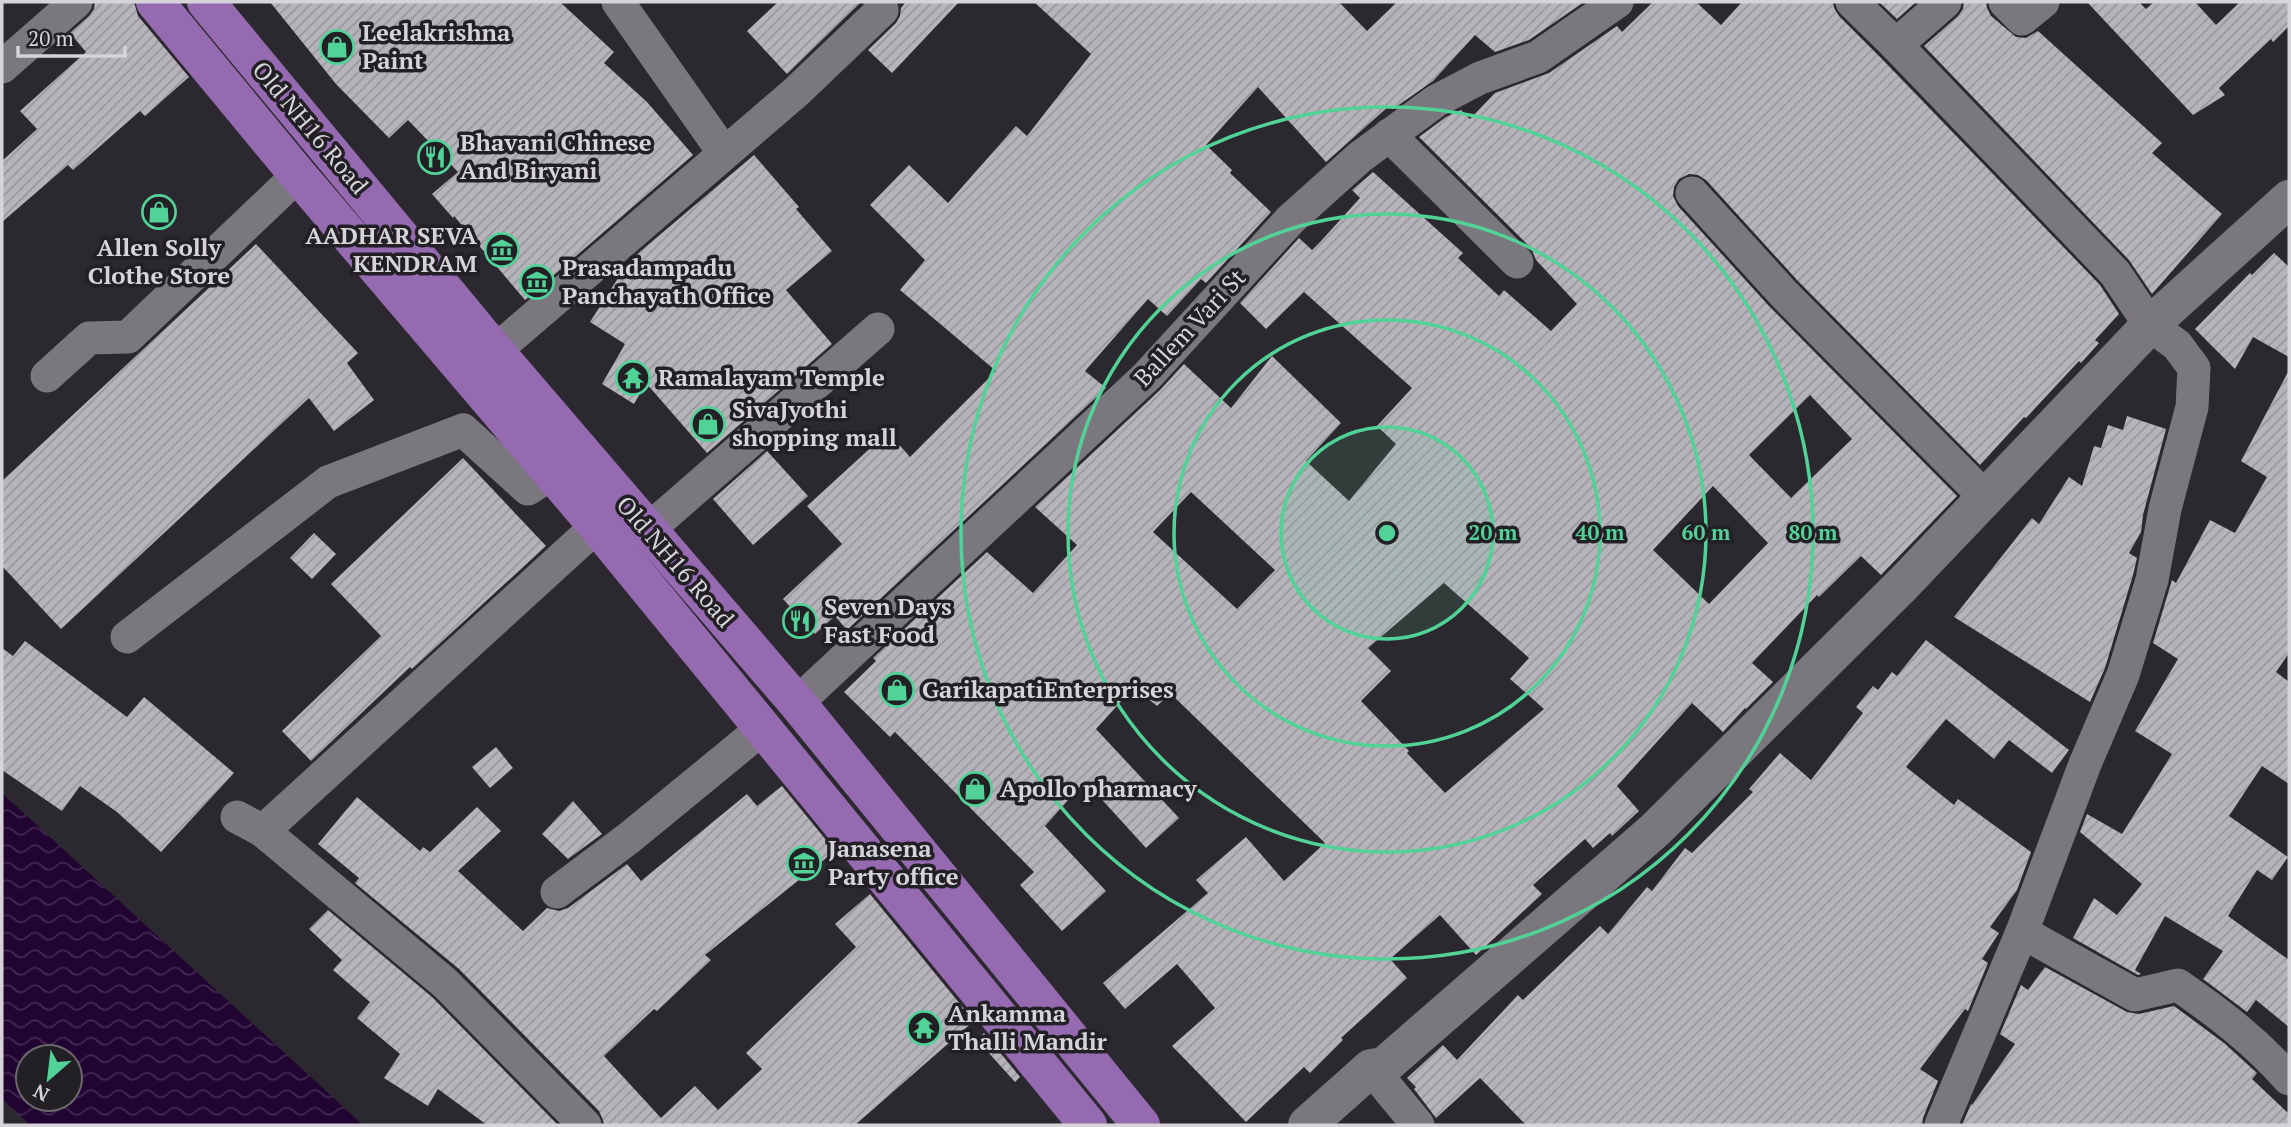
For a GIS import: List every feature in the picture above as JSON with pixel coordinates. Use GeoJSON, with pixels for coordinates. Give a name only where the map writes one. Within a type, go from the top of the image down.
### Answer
{"type":"FeatureCollection","features":[{"type":"Feature","properties":{"kind":"main road","name":"Old NH16 Road"},"geometry":{"type":"LineString","coordinates":[[155,2],[298,175],[597,526],[1088,1125]]}},
{"type":"Feature","properties":{"kind":"main road","name":"Old NH16 Road"},"geometry":{"type":"LineString","coordinates":[[206,2],[495,351],[797,703],[1141,1125]]}},
{"type":"Feature","properties":{"kind":"street"},"geometry":{"type":"LineString","coordinates":[[2,67],[76,2]]}},
{"type":"Feature","properties":{"kind":"street"},"geometry":{"type":"LineString","coordinates":[[618,2],[724,153]]}},
{"type":"Feature","properties":{"kind":"street"},"geometry":{"type":"LineString","coordinates":[[495,351],[824,67],[882,10],[880,2]]}},
{"type":"Feature","properties":{"kind":"street","name":"Ballem Vari St"},"geometry":{"type":"LineString","coordinates":[[797,703],[1147,376],[1290,220],[1360,157],[1436,101],[1469,83],[1538,57],[1617,2]]}},
{"type":"Feature","properties":{"kind":"street"},"geometry":{"type":"LineString","coordinates":[[1852,2],[2115,273],[2150,325],[2177,345],[2194,368],[2192,407],[2165,509],[2152,580],[2123,675],[2085,764],[2022,932],[1941,1125]]}},
{"type":"Feature","properties":{"kind":"street"},"geometry":{"type":"LineString","coordinates":[[1896,45],[1945,2]]}},
{"type":"Feature","properties":{"kind":"street"},"geometry":{"type":"LineString","coordinates":[[2004,2],[2022,19],[2043,2]]}},
{"type":"Feature","properties":{"kind":"street"},"geometry":{"type":"LineString","coordinates":[[1389,135],[1517,262]]}},
{"type":"Feature","properties":{"kind":"street"},"geometry":{"type":"LineString","coordinates":[[47,376],[89,338],[128,337],[298,175]]}},
{"type":"Feature","properties":{"kind":"street"},"geometry":{"type":"LineString","coordinates":[[1692,193],[1783,293],[1986,498]]}},
{"type":"Feature","properties":{"kind":"street"},"geometry":{"type":"LineString","coordinates":[[1307,1125],[1371,1068],[1384,1066],[1655,831],[1903,584],[2150,325],[2289,199]]}},
{"type":"Feature","properties":{"kind":"street"},"geometry":{"type":"LineString","coordinates":[[648,530],[878,329]]}},
{"type":"Feature","properties":{"kind":"street"},"geometry":{"type":"LineString","coordinates":[[127,637],[328,482],[401,453],[463,430],[528,489],[552,473]]}},
{"type":"Feature","properties":{"kind":"street"},"geometry":{"type":"LineString","coordinates":[[585,1125],[445,983],[250,824],[597,526]]}},
{"type":"Feature","properties":{"kind":"street"},"geometry":{"type":"LineString","coordinates":[[558,892],[629,838],[763,728]]}},
{"type":"Feature","properties":{"kind":"street"},"geometry":{"type":"LineString","coordinates":[[2022,932],[2135,995],[2178,985],[2265,1051],[2289,1079]]}},
{"type":"Feature","properties":{"kind":"street"},"geometry":{"type":"LineString","coordinates":[[1371,1068],[1418,1125]]}},
{"type":"Feature","properties":{"kind":"water"},"geometry":{"type":"Polygon","coordinates":[[[2,793],[363,1125],[30,1125],[17,1113],[84,1113],[84,1043],[14,1043],[14,1110],[2,1099],[2,793]]]}},
{"type":"Feature","properties":{"kind":"building"},"geometry":{"type":"Polygon","coordinates":[[[95,2],[134,2],[138,16],[189,77],[145,116],[140,111],[73,170],[68,165],[2,222],[2,161],[37,129],[20,111],[86,52],[70,33],[89,16],[95,2]]]}},
{"type":"Feature","properties":{"kind":"building"},"geometry":{"type":"Polygon","coordinates":[[[270,2],[560,2],[614,52],[604,63],[647,102],[693,155],[525,300],[432,194],[458,172],[408,120],[389,138],[336,84],[270,2]]]}},
{"type":"Feature","properties":{"kind":"building"},"geometry":{"type":"Polygon","coordinates":[[[778,2],[861,2],[787,74],[747,31],[778,2]]]}},
{"type":"Feature","properties":{"kind":"building"},"geometry":{"type":"Polygon","coordinates":[[[906,2],[959,2],[892,73],[868,50],[896,23],[906,2]]]}},
{"type":"Feature","properties":{"kind":"building"},"geometry":{"type":"Polygon","coordinates":[[[1034,2],[1339,2],[1367,31],[1397,2],[1584,2],[1529,40],[1495,52],[1475,35],[1433,81],[1393,109],[1389,106],[1326,162],[1258,87],[1206,145],[1232,170],[1230,173],[1271,212],[1206,283],[1201,279],[1167,316],[1148,299],[1085,371],[1106,388],[847,630],[835,616],[815,634],[783,599],[842,544],[807,506],[888,432],[910,457],[996,371],[900,290],[925,260],[870,205],[909,165],[948,203],[1016,126],[1027,136],[1091,54],[1034,2]]]}},
{"type":"Feature","properties":{"kind":"building"},"geometry":{"type":"Polygon","coordinates":[[[1653,2],[1696,2],[1721,25],[1742,2],[1833,2],[1839,16],[2100,285],[2119,314],[2095,340],[2099,343],[2081,363],[2079,361],[1980,465],[1797,280],[1706,180],[1689,174],[1679,179],[1673,196],[1678,206],[1769,306],[1957,496],[1881,575],[1861,556],[1819,597],[1817,595],[1752,663],[1773,682],[1723,732],[1692,703],[1617,786],[1639,811],[1612,836],[1610,833],[1593,848],[1585,839],[1533,885],[1542,894],[1476,955],[1440,915],[1390,959],[1407,978],[1341,1038],[1343,1040],[1310,1073],[1304,1067],[1246,1122],[1172,1046],[1215,1008],[1177,964],[1125,1009],[1103,983],[1208,893],[1196,880],[1246,837],[1284,881],[1325,843],[1170,693],[1157,706],[1134,687],[1096,729],[1179,818],[1146,848],[1085,781],[1045,826],[1106,891],[1062,931],[1020,885],[1034,872],[895,732],[890,737],[844,692],[876,661],[873,658],[987,552],[1033,593],[1077,545],[1035,507],[1160,390],[1184,364],[1231,408],[1272,356],[1341,423],[1306,461],[1349,501],[1396,444],[1377,426],[1412,388],[1304,292],[1266,329],[1240,303],[1299,238],[1312,250],[1360,198],[1352,190],[1373,172],[1463,253],[1458,258],[1499,296],[1504,290],[1551,331],[1577,304],[1536,260],[1531,248],[1419,137],[1446,117],[1461,110],[1470,119],[1495,93],[1549,73],[1617,26],[1622,32],[1653,2]],[[1810,395],[1749,455],[1791,498],[1852,439],[1810,395]],[[1713,486],[1653,550],[1709,604],[1768,543],[1713,486]],[[1191,492],[1153,532],[1237,609],[1275,570],[1191,492]],[[1444,583],[1368,648],[1391,671],[1361,701],[1445,793],[1544,709],[1510,679],[1529,658],[1444,583]]]}},
{"type":"Feature","properties":{"kind":"building"},"geometry":{"type":"Polygon","coordinates":[[[1879,2],[1916,2],[1897,19],[1879,2]]]}},
{"type":"Feature","properties":{"kind":"building"},"geometry":{"type":"Polygon","coordinates":[[[1964,2],[1986,2],[1991,16],[2016,37],[2026,38],[2038,31],[2162,143],[2152,153],[2222,214],[2152,294],[2129,260],[1924,46],[1958,16],[1964,2]]]}},
{"type":"Feature","properties":{"kind":"building"},"geometry":{"type":"Polygon","coordinates":[[[2087,2],[2139,2],[2146,9],[2154,2],[2195,2],[2216,25],[2240,2],[2289,2],[2289,26],[2273,42],[2271,39],[2219,88],[2225,95],[2193,115],[2087,2]]]}},
{"type":"Feature","properties":{"kind":"building"},"geometry":{"type":"Polygon","coordinates":[[[754,155],[799,207],[796,209],[832,251],[786,290],[832,344],[707,453],[646,383],[634,404],[602,384],[625,344],[590,322],[629,261],[754,155]]]}},
{"type":"Feature","properties":{"kind":"building"},"geometry":{"type":"Polygon","coordinates":[[[256,244],[358,353],[347,363],[374,400],[334,431],[309,398],[61,629],[2,566],[2,481],[256,244]]]}},
{"type":"Feature","properties":{"kind":"building"},"geometry":{"type":"Polygon","coordinates":[[[2274,253],[2289,267],[2289,357],[2253,337],[2235,369],[2195,329],[2250,273],[2252,275],[2274,253]]]}},
{"type":"Feature","properties":{"kind":"building"},"geometry":{"type":"Polygon","coordinates":[[[2289,370],[2289,653],[2276,672],[2289,682],[2289,784],[2262,766],[2229,816],[2288,857],[2272,880],[2257,870],[2228,916],[2289,960],[2289,1027],[2256,1000],[2247,1012],[2203,979],[2223,951],[2165,916],[2135,970],[2141,974],[2138,975],[2073,938],[2094,898],[2117,915],[2142,884],[2080,832],[2087,814],[2122,834],[2172,754],[2135,731],[2178,659],[2153,643],[2172,580],[2176,583],[2210,520],[2235,533],[2267,477],[2241,461],[2289,370]]]}},
{"type":"Feature","properties":{"kind":"building"},"geometry":{"type":"Polygon","coordinates":[[[2127,416],[2166,429],[2141,532],[2129,553],[2137,558],[2133,575],[2105,668],[2090,702],[1954,617],[2032,518],[2039,524],[2069,477],[2082,486],[2094,446],[2101,448],[2108,425],[2123,430],[2127,416]]]}},
{"type":"Feature","properties":{"kind":"building"},"geometry":{"type":"Polygon","coordinates":[[[767,451],[808,496],[753,545],[713,499],[767,451]]]}},
{"type":"Feature","properties":{"kind":"building"},"geometry":{"type":"Polygon","coordinates":[[[463,458],[546,546],[412,669],[410,667],[311,761],[282,731],[381,636],[331,584],[463,458]]]}},
{"type":"Feature","properties":{"kind":"building"},"geometry":{"type":"Polygon","coordinates":[[[314,533],[336,554],[312,579],[290,558],[314,533]]]}},
{"type":"Feature","properties":{"kind":"building"},"geometry":{"type":"Polygon","coordinates":[[[1926,640],[2069,750],[2052,773],[2009,740],[1994,759],[1946,719],[1906,767],[1954,805],[1958,799],[2031,852],[2017,890],[1990,927],[1999,933],[1982,959],[1988,963],[1968,1011],[1965,1009],[1920,1069],[1938,1081],[1922,1125],[1526,1125],[1480,1078],[1436,1118],[1407,1078],[1443,1045],[1457,1060],[1518,995],[1523,1000],[1600,926],[1608,934],[1647,887],[1652,891],[1685,848],[1692,853],[1753,792],[1749,789],[1780,753],[1811,780],[1863,713],[1856,707],[1873,686],[1878,690],[1892,672],[1897,676],[1926,640]]]}},
{"type":"Feature","properties":{"kind":"building"},"geometry":{"type":"Polygon","coordinates":[[[25,641],[127,717],[144,697],[234,773],[161,852],[117,812],[80,786],[62,811],[2,770],[2,648],[13,656],[25,641]]]}},
{"type":"Feature","properties":{"kind":"building"},"geometry":{"type":"Polygon","coordinates":[[[496,747],[513,768],[490,788],[472,767],[496,747]]]}},
{"type":"Feature","properties":{"kind":"building"},"geometry":{"type":"Polygon","coordinates":[[[782,786],[835,851],[705,955],[711,960],[604,1056],[661,1118],[695,1086],[718,1110],[762,1069],[746,1053],[856,947],[835,924],[870,894],[974,1021],[855,1125],[604,1125],[599,1111],[459,969],[355,883],[359,878],[318,844],[357,797],[420,851],[423,847],[430,852],[477,807],[501,831],[458,871],[523,931],[547,908],[559,911],[568,908],[627,864],[641,881],[747,794],[757,806],[782,786]]]}},
{"type":"Feature","properties":{"kind":"building"},"geometry":{"type":"Polygon","coordinates":[[[573,801],[602,834],[568,859],[542,834],[573,801]]]}},
{"type":"Feature","properties":{"kind":"building"},"geometry":{"type":"Polygon","coordinates":[[[328,910],[432,997],[558,1125],[487,1125],[438,1089],[428,1106],[384,1078],[400,1054],[357,1018],[370,1002],[333,970],[342,960],[309,929],[328,910]]]}},
{"type":"Feature","properties":{"kind":"building"},"geometry":{"type":"Polygon","coordinates":[[[2045,967],[2127,1012],[2139,1014],[2174,1006],[2224,1043],[2257,1073],[2252,1079],[2289,1114],[2289,1125],[1962,1125],[1971,1104],[2015,1044],[2000,1034],[2021,985],[2028,990],[2045,967]]]}},
{"type":"Feature","properties":{"kind":"building"},"geometry":{"type":"Polygon","coordinates":[[[984,1033],[1020,1077],[1015,1082],[977,1040],[984,1033]]]}},
{"type":"Feature","properties":{"kind":"place","name":"Leelakrishna Paint"},"geometry":{"type":"Point","coordinates":[337,47]}},
{"type":"Feature","properties":{"kind":"place","name":"Bhavani Chinese And Biryani"},"geometry":{"type":"Point","coordinates":[435,157]}},
{"type":"Feature","properties":{"kind":"place","name":"Allen Solly Clothe Store"},"geometry":{"type":"Point","coordinates":[159,212]}},
{"type":"Feature","properties":{"kind":"place","name":"AADHAR SEVA KENDRAM"},"geometry":{"type":"Point","coordinates":[502,250]}},
{"type":"Feature","properties":{"kind":"place","name":"Prasadampadu Panchayath Office"},"geometry":{"type":"Point","coordinates":[537,282]}},
{"type":"Feature","properties":{"kind":"place","name":"Ramalayam Temple"},"geometry":{"type":"Point","coordinates":[633,378]}},
{"type":"Feature","properties":{"kind":"place","name":"SivaJyothi shopping mall"},"geometry":{"type":"Point","coordinates":[708,424]}},
{"type":"Feature","properties":{"kind":"place","name":"Seven Days Fast Food"},"geometry":{"type":"Point","coordinates":[800,621]}},
{"type":"Feature","properties":{"kind":"place","name":"GarikapatiEnterprises"},"geometry":{"type":"Point","coordinates":[897,690]}},
{"type":"Feature","properties":{"kind":"place","name":"Apollo pharmacy"},"geometry":{"type":"Point","coordinates":[975,789]}},
{"type":"Feature","properties":{"kind":"place","name":"Janasena Party office"},"geometry":{"type":"Point","coordinates":[804,863]}},
{"type":"Feature","properties":{"kind":"place","name":"Ankamma Thalli Mandir"},"geometry":{"type":"Point","coordinates":[924,1028]}}]}
